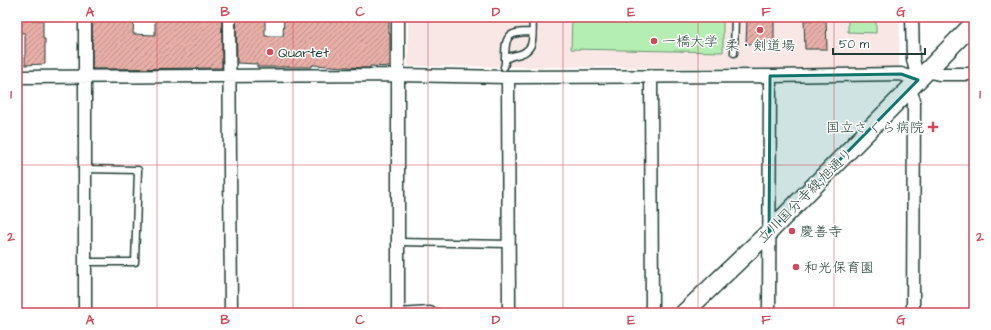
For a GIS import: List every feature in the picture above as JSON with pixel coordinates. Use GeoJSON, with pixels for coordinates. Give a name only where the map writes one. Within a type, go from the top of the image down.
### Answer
{"type":"FeatureCollection","features":[{"type":"Feature","properties":{"kind":"main road","name":"立川国分寺線;旭通り"},"geometry":{"type":"LineString","coordinates":[[684,313],[769,232],[974,23]]}},
{"type":"Feature","properties":{"kind":"street"},"geometry":{"type":"LineString","coordinates":[[85,17],[85,313]]}},
{"type":"Feature","properties":{"kind":"street"},"geometry":{"type":"LineString","coordinates":[[229,17],[231,313]]}},
{"type":"Feature","properties":{"kind":"street"},"geometry":{"type":"LineString","coordinates":[[398,17],[398,312]]}},
{"type":"Feature","properties":{"kind":"street"},"geometry":{"type":"LineString","coordinates":[[912,17],[912,59],[918,80],[914,100],[913,313]]}},
{"type":"Feature","properties":{"kind":"street"},"geometry":{"type":"LineString","coordinates":[[17,77],[398,75],[506,68],[651,76],[901,74],[918,80],[939,74],[974,74]]}},
{"type":"Feature","properties":{"kind":"street"},"geometry":{"type":"LineString","coordinates":[[506,68],[509,313]]}},
{"type":"Feature","properties":{"kind":"street"},"geometry":{"type":"LineString","coordinates":[[651,76],[652,313]]}},
{"type":"Feature","properties":{"kind":"street"},"geometry":{"type":"LineString","coordinates":[[769,313],[770,76]]}},
{"type":"Feature","properties":{"kind":"lane"},"geometry":{"type":"LineString","coordinates":[[506,68],[510,57],[526,52],[531,44],[533,17]]}},
{"type":"Feature","properties":{"kind":"lane"},"geometry":{"type":"LineString","coordinates":[[734,53],[735,17]]}},
{"type":"Feature","properties":{"kind":"lane"},"geometry":{"type":"LineString","coordinates":[[506,68],[506,42],[508,38],[519,32],[532,32]]}},
{"type":"Feature","properties":{"kind":"lane"},"geometry":{"type":"LineString","coordinates":[[85,169],[138,170],[135,262],[85,262]]}},
{"type":"Feature","properties":{"kind":"lane"},"geometry":{"type":"LineString","coordinates":[[398,242],[509,244]]}},
{"type":"Feature","properties":{"kind":"lane"},"geometry":{"type":"LineString","coordinates":[[398,312],[430,310],[440,313]]}},
{"type":"Feature","properties":{"kind":"highlighted area"},"geometry":{"type":"Polygon","coordinates":[[[901,74],[918,80],[769,232],[770,76],[901,74]]]}},
{"type":"Feature","properties":{"kind":"shaded area","name":"一橋大学"},"geometry":{"type":"Polygon","coordinates":[[[408,17],[900,17],[899,69],[408,66],[408,17]]]}},
{"type":"Feature","properties":{"kind":"green space"},"geometry":{"type":"Polygon","coordinates":[[[572,17],[723,17],[723,52],[571,49],[572,17]]]}},
{"type":"Feature","properties":{"kind":"green space"},"geometry":{"type":"Polygon","coordinates":[[[848,17],[876,17],[876,33],[848,32],[848,17]]]}},
{"type":"Feature","properties":{"kind":"building"},"geometry":{"type":"Polygon","coordinates":[[[92,17],[134,17],[133,34],[155,35],[155,17],[222,17],[222,68],[92,69],[92,17]]]}},
{"type":"Feature","properties":{"kind":"building"},"geometry":{"type":"Polygon","coordinates":[[[236,17],[265,17],[265,36],[283,36],[284,17],[389,17],[390,67],[370,66],[370,68],[364,68],[312,65],[312,67],[257,67],[257,64],[237,63],[236,17]]]}},
{"type":"Feature","properties":{"kind":"building","name":"柔・剣道場"},"geometry":{"type":"Polygon","coordinates":[[[747,17],[774,17],[774,43],[746,44],[747,17]]]}},
{"type":"Feature","properties":{"kind":"building"},"geometry":{"type":"Polygon","coordinates":[[[20,20],[43,20],[45,64],[25,65],[25,33],[20,33],[20,20]]]}},
{"type":"Feature","properties":{"kind":"building"},"geometry":{"type":"Polygon","coordinates":[[[804,20],[826,20],[827,49],[805,49],[804,20]]]}},
{"type":"Feature","properties":{"kind":"place","name":"柔・剣道場"},"geometry":{"type":"Point","coordinates":[760,30]}},
{"type":"Feature","properties":{"kind":"place","name":"一橋大学"},"geometry":{"type":"Point","coordinates":[654,41]}},
{"type":"Feature","properties":{"kind":"place","name":"Quartet"},"geometry":{"type":"Point","coordinates":[270,52]}},
{"type":"Feature","properties":{"kind":"place","name":"国立さくら病院"},"geometry":{"type":"Point","coordinates":[933,127]}},
{"type":"Feature","properties":{"kind":"place","name":"慶善寺"},"geometry":{"type":"Point","coordinates":[792,231]}},
{"type":"Feature","properties":{"kind":"place","name":"和光保育園"},"geometry":{"type":"Point","coordinates":[796,267]}}]}
